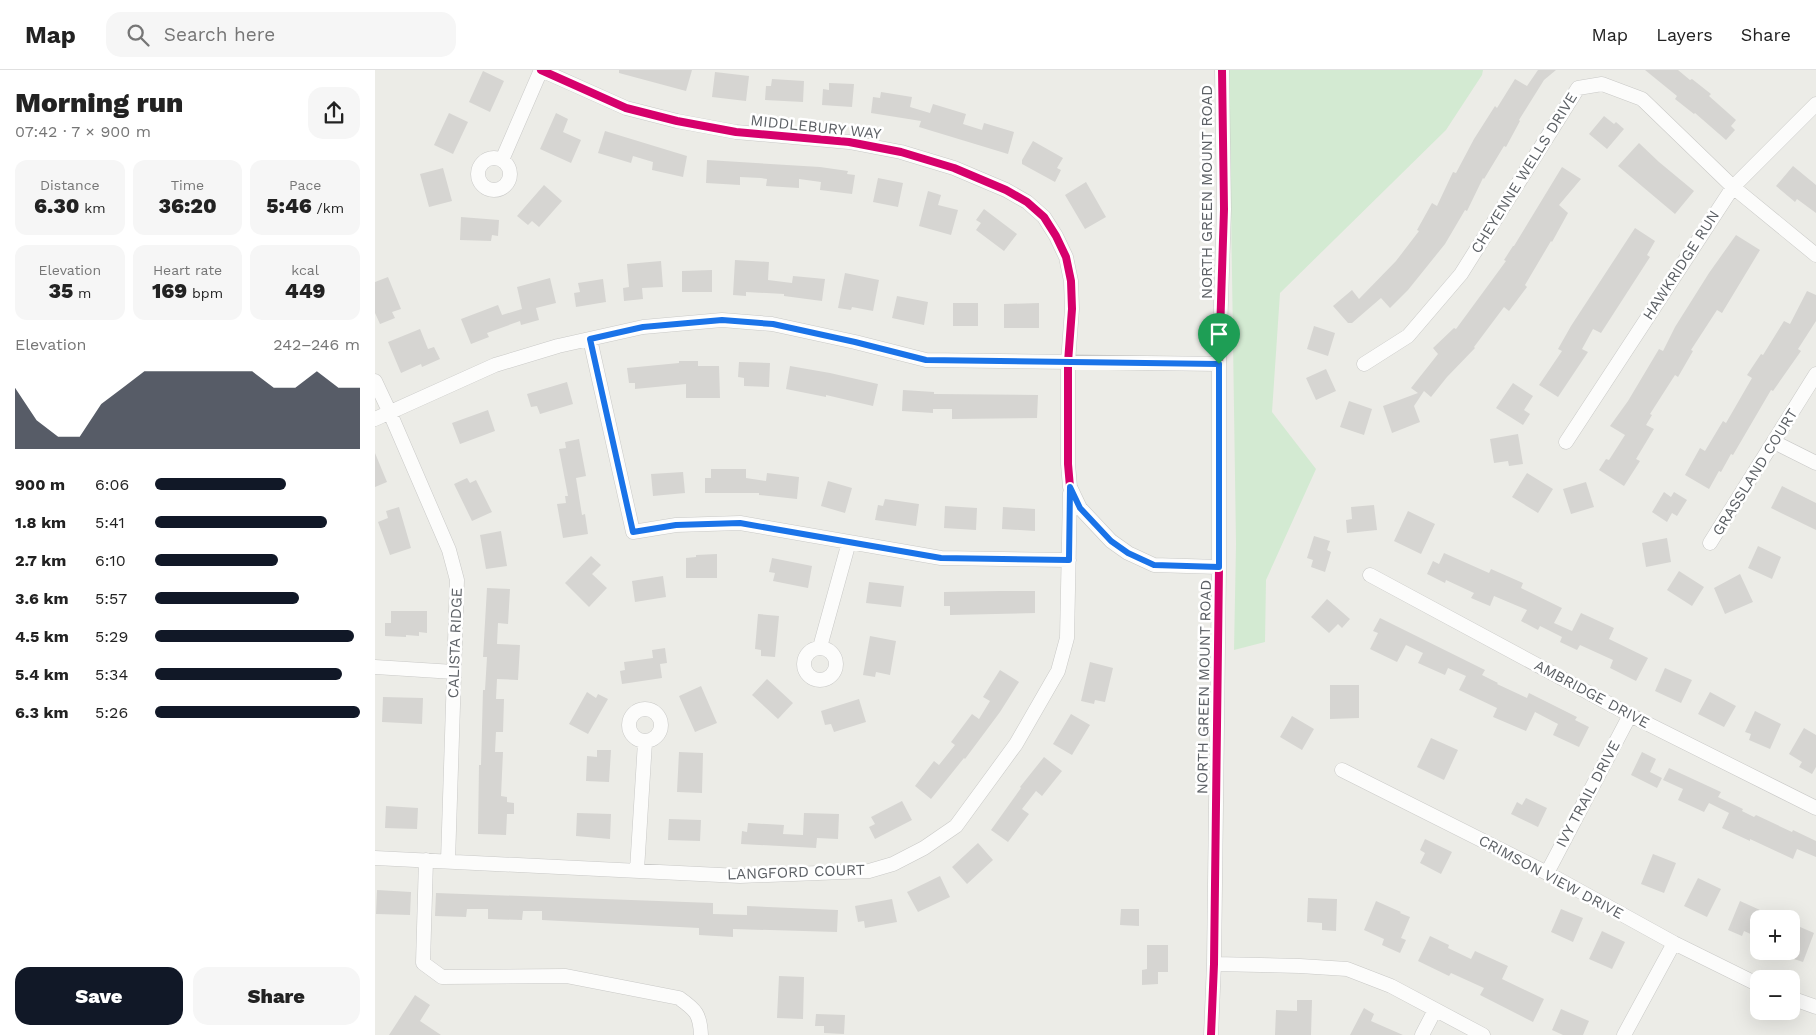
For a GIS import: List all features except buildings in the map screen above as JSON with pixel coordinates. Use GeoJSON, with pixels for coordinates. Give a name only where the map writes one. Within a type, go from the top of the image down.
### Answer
{"type":"FeatureCollection","features":[{"type":"Feature","properties":{"kind":"street"},"geometry":{"type":"LineString","coordinates":[[502,160],[541,70]]}},
{"type":"Feature","properties":{"kind":"street","name":"MIDDLEBURY WAY"},"geometry":{"type":"LineString","coordinates":[[541,70],[626,108],[677,121],[736,132],[849,142],[901,152],[954,168],[1006,190],[1027,202],[1044,217],[1056,236],[1065,257],[1071,281],[1072,309],[1068,362],[1068,464],[1070,487],[1080,508],[1111,541],[1128,553],[1154,565],[1219,567]]}},
{"type":"Feature","properties":{"kind":"street","name":"NORTH GREEN MOUNT ROAD"},"geometry":{"type":"LineString","coordinates":[[1211,1035],[1214,964],[1219,567],[1219,364],[1224,209],[1222,70]]}},
{"type":"Feature","properties":{"kind":"street","name":"CHEYENNE WELLS DRIVE"},"geometry":{"type":"LineString","coordinates":[[1364,364],[1409,336],[1461,274],[1578,88],[1602,84],[1642,100],[1733,187],[1816,255]]}},
{"type":"Feature","properties":{"kind":"street","name":"HAWKRIDGE RUN"},"geometry":{"type":"LineString","coordinates":[[1566,442],[1733,187],[1816,104]]}},
{"type":"Feature","properties":{"kind":"street"},"geometry":{"type":"LineString","coordinates":[[375,419],[495,365],[558,346],[643,327],[722,320],[773,324],[926,360],[1219,364]]}},
{"type":"Feature","properties":{"kind":"street"},"geometry":{"type":"LineString","coordinates":[[590,339],[633,532],[676,525],[740,523],[941,558],[1069,560]]}},
{"type":"Feature","properties":{"kind":"street","name":"GRASSLAND COURT"},"geometry":{"type":"LineString","coordinates":[[1710,543],[1816,374]]}},
{"type":"Feature","properties":{"kind":"street","name":"CALISTA RIDGE"},"geometry":{"type":"LineString","coordinates":[[375,381],[449,550],[457,580],[448,861]]}},
{"type":"Feature","properties":{"kind":"street"},"geometry":{"type":"LineString","coordinates":[[1774,442],[1816,463]]}},
{"type":"Feature","properties":{"kind":"street","name":"LANGFORD COURT"},"geometry":{"type":"LineString","coordinates":[[375,858],[740,876],[869,871],[893,864],[923,848],[956,826],[1016,744],[1058,671],[1067,638],[1070,487]]}},
{"type":"Feature","properties":{"kind":"street"},"geometry":{"type":"LineString","coordinates":[[820,647],[849,542]]}},
{"type":"Feature","properties":{"kind":"street","name":"AMBRIDGE DRIVE"},"geometry":{"type":"LineString","coordinates":[[1370,575],[1630,715],[1816,808]]}},
{"type":"Feature","properties":{"kind":"street"},"geometry":{"type":"LineString","coordinates":[[375,667],[454,672]]}},
{"type":"Feature","properties":{"kind":"street","name":"IVY TRAIL DRIVE"},"geometry":{"type":"LineString","coordinates":[[1547,873],[1630,715]]}},
{"type":"Feature","properties":{"kind":"street"},"geometry":{"type":"LineString","coordinates":[[637,870],[645,742]]}},
{"type":"Feature","properties":{"kind":"street","name":"CRIMSON VIEW DRIVE"},"geometry":{"type":"LineString","coordinates":[[1342,770],[1547,873],[1674,943],[1750,981]]}},
{"type":"Feature","properties":{"kind":"street"},"geometry":{"type":"LineString","coordinates":[[426,860],[423,963],[442,977],[566,976],[679,998],[693,1008],[700,1022],[701,1035]]}},
{"type":"Feature","properties":{"kind":"street"},"geometry":{"type":"LineString","coordinates":[[1624,1035],[1674,943]]}},
{"type":"Feature","properties":{"kind":"street"},"geometry":{"type":"LineString","coordinates":[[1214,964],[1347,969],[1391,986],[1483,1035]]}},
{"type":"Feature","properties":{"kind":"street"},"geometry":{"type":"LineString","coordinates":[[1800,1001],[1816,1007]]}},
{"type":"Feature","properties":{"kind":"street"},"geometry":{"type":"LineString","coordinates":[[1422,1035],[1435,1010]]}},
{"type":"Feature","properties":{"kind":"green space"},"geometry":{"type":"Polygon","coordinates":[[[1229,70],[1483,70],[1482,75],[1446,130],[1280,293],[1272,412],[1316,469],[1266,580],[1265,642],[1234,650],[1236,544],[1229,70]]]}},
{"type":"Feature","properties":{"kind":"cycle path"},"geometry":{"type":"LineString","coordinates":[[541,70],[626,108],[677,121],[736,132],[849,142],[901,152],[954,168],[1006,190],[1027,202],[1044,217],[1056,236],[1066,257],[1071,281],[1072,309],[1068,362],[1068,464],[1070,487],[1080,508],[1111,541],[1128,553],[1154,565],[1219,567]]}},
{"type":"Feature","properties":{"kind":"cycle path"},"geometry":{"type":"LineString","coordinates":[[1211,1035],[1214,964],[1219,567],[1219,364],[1224,209],[1222,70]]}},
{"type":"Feature","properties":{"kind":"route"},"geometry":{"type":"LineString","coordinates":[[722,320],[773,324],[926,360],[1219,364],[1219,567],[1154,565],[1128,553],[1111,541],[1080,508],[1070,487],[1069,560],[941,558],[740,523],[676,525],[633,532],[590,339],[643,327],[722,320]]}}]}
